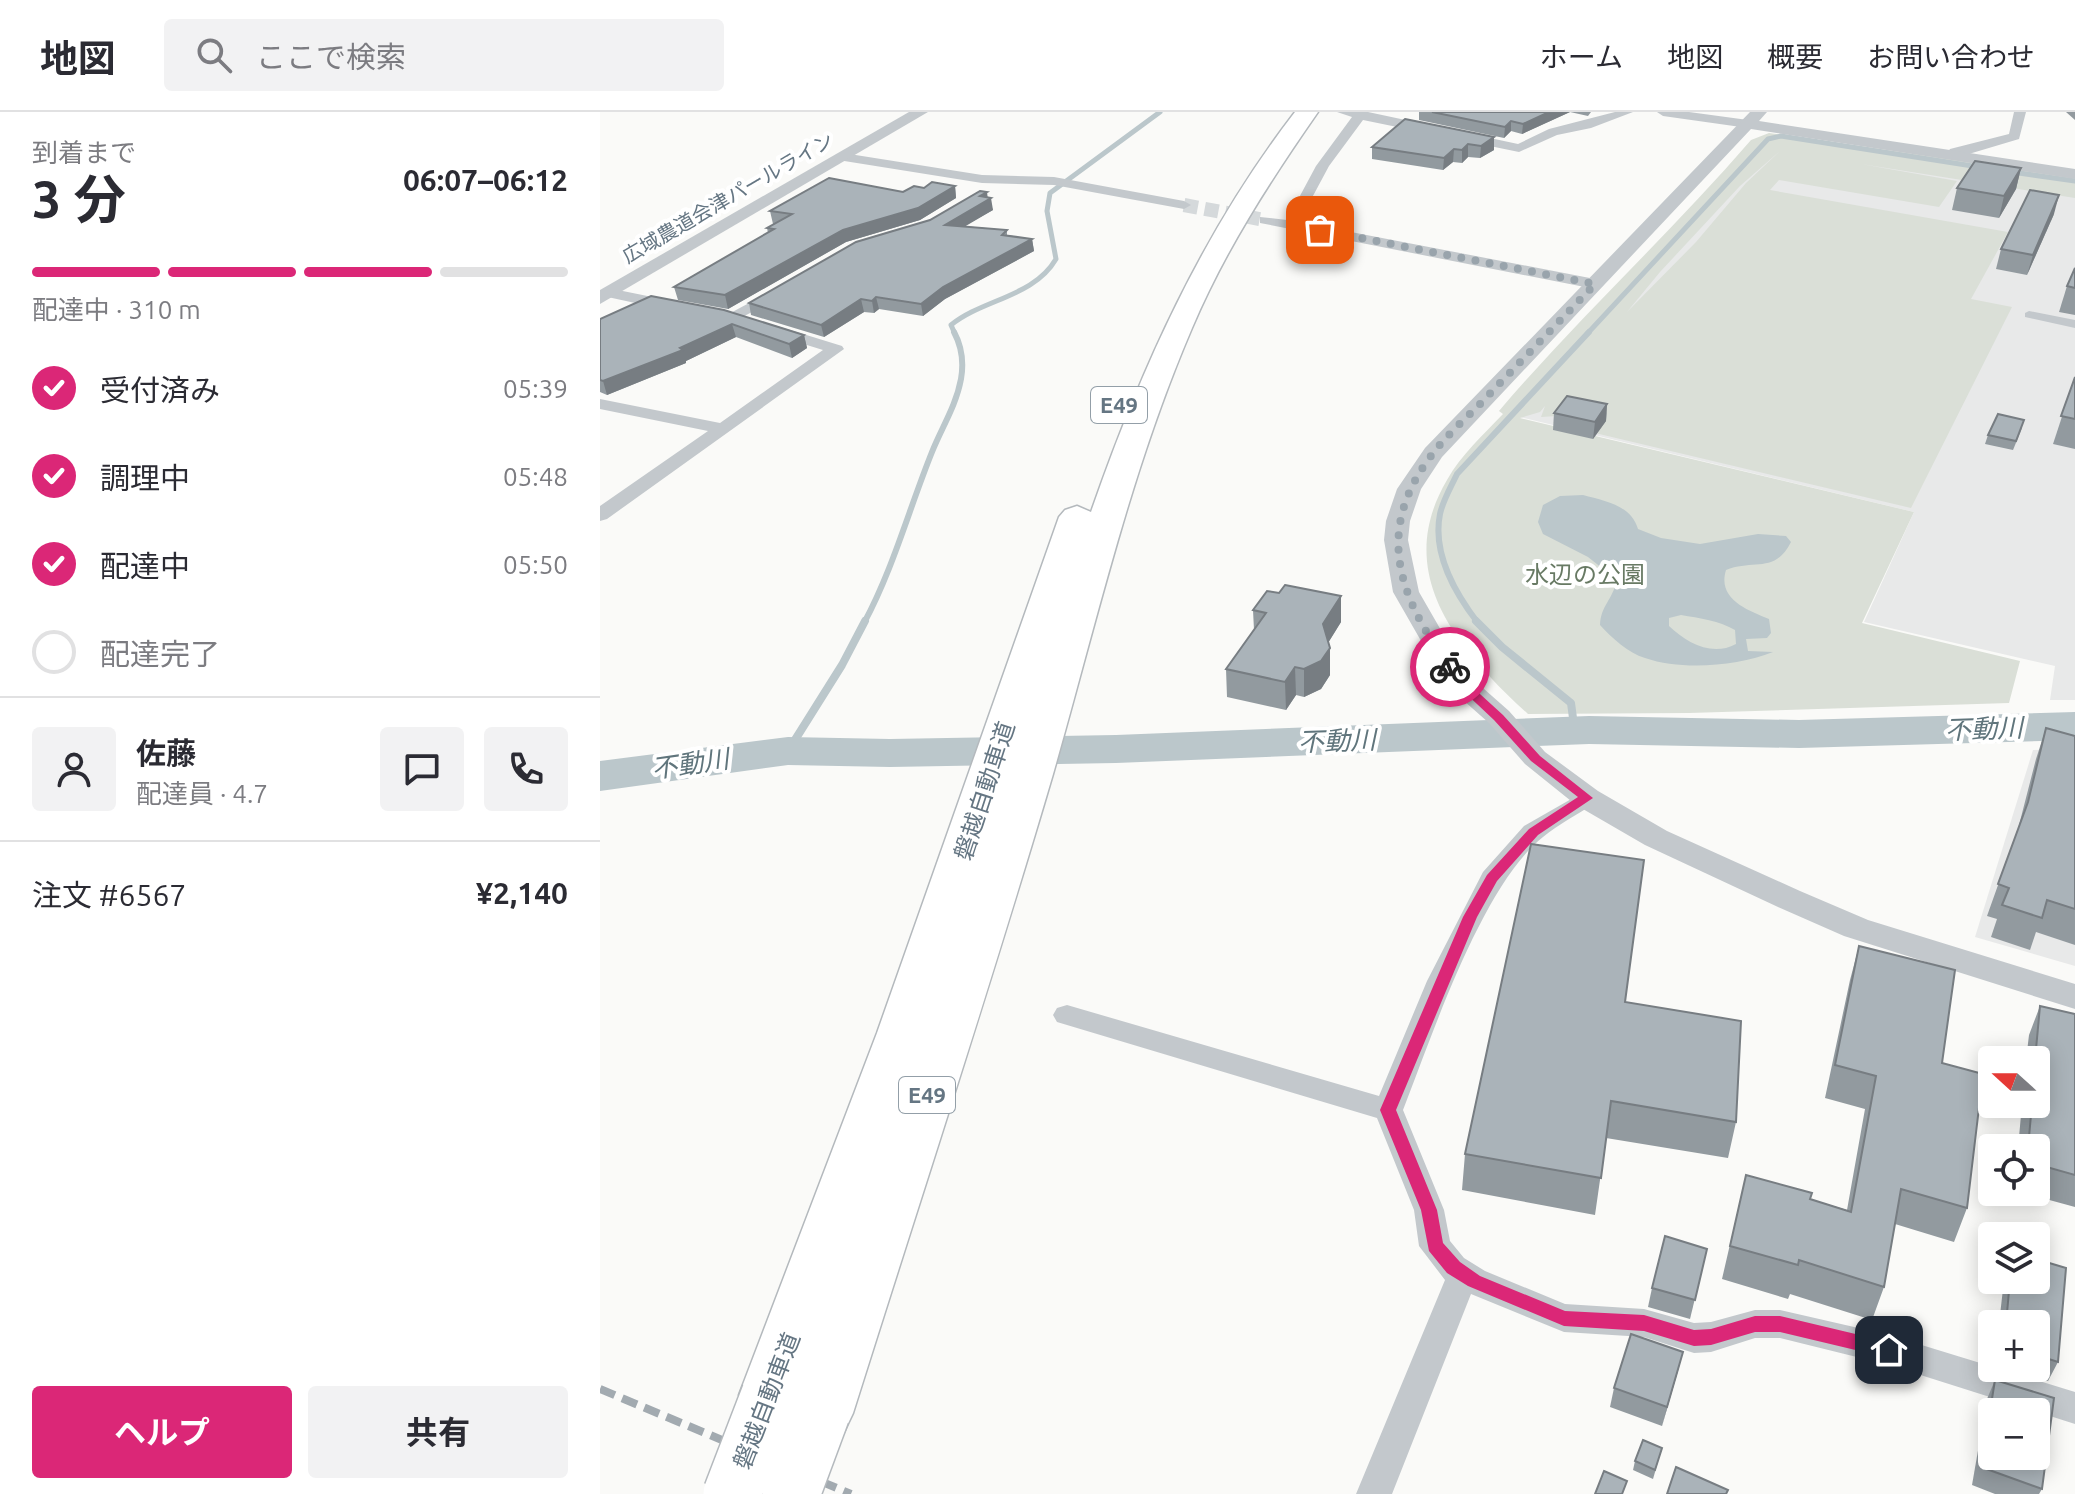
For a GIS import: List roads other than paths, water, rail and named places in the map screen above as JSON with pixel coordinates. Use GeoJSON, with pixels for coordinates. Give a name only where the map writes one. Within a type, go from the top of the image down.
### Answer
{"type":"FeatureCollection","features":[{"type":"Feature","properties":{"kind":"highway","name":"磐越自動車道"},"geometry":{"type":"LineString","coordinates":[[732,1494],[795,1404],[1011,776],[1110,427],[1154,324],[1211,218],[1285,112]]}},
{"type":"Feature","properties":{"kind":"highway","name":"磐越自動車道"},"geometry":{"type":"LineString","coordinates":[[1026,724],[1093,561],[1166,354],[1201,278],[1234,218],[1307,112]]}},
{"type":"Feature","properties":{"kind":"highway","name":"磐越自動車道"},"geometry":{"type":"LineString","coordinates":[[791,1494],[795,1404]]}},
{"type":"Feature","properties":{"kind":"street","name":"広域農道会津パールライン"},"geometry":{"type":"LineString","coordinates":[[604,296],[920,112]]}},
{"type":"Feature","properties":{"kind":"street"},"geometry":{"type":"LineString","coordinates":[[1343,112],[1360,113],[1519,148],[1553,132],[1627,112]]}},
{"type":"Feature","properties":{"kind":"street"},"geometry":{"type":"LineString","coordinates":[[1663,112],[1754,118],[1952,155],[2075,174]]}},
{"type":"Feature","properties":{"kind":"street"},"geometry":{"type":"LineString","coordinates":[[1952,155],[2015,136],[2020,112]]}},
{"type":"Feature","properties":{"kind":"street"},"geometry":{"type":"LineString","coordinates":[[1291,225],[1323,166],[1360,113]]}},
{"type":"Feature","properties":{"kind":"street"},"geometry":{"type":"LineString","coordinates":[[1754,118],[1433,453],[1409,489],[1398,521],[1396,540],[1406,592],[1465,687],[1499,717],[1535,758],[1587,798],[1656,838],[1856,928],[2075,997]]}},
{"type":"Feature","properties":{"kind":"street"},"geometry":{"type":"LineString","coordinates":[[843,157],[903,168],[1075,185],[1184,205]]}},
{"type":"Feature","properties":{"kind":"street"},"geometry":{"type":"LineString","coordinates":[[978,195],[1003,180]]}},
{"type":"Feature","properties":{"kind":"street"},"geometry":{"type":"LineString","coordinates":[[1265,220],[1595,284]]}},
{"type":"Feature","properties":{"kind":"street"},"geometry":{"type":"LineString","coordinates":[[600,515],[719,428],[836,349],[723,315],[797,281]]}},
{"type":"Feature","properties":{"kind":"street"},"geometry":{"type":"LineString","coordinates":[[604,296],[685,308]]}},
{"type":"Feature","properties":{"kind":"street"},"geometry":{"type":"LineString","coordinates":[[2029,315],[2075,324]]}},
{"type":"Feature","properties":{"kind":"street"},"geometry":{"type":"LineString","coordinates":[[600,404],[719,428]]}},
{"type":"Feature","properties":{"kind":"street"},"geometry":{"type":"LineString","coordinates":[[1587,798],[1533,832],[1492,878],[1470,917],[1388,1110],[1429,1210],[1435,1246],[1463,1274],[1564,1318],[1644,1323],[1694,1338],[1711,1337],[1755,1324],[1780,1324],[1889,1350],[2075,1408]]}},
{"type":"Feature","properties":{"kind":"street"},"geometry":{"type":"LineString","coordinates":[[1067,1015],[1388,1110]]}},
{"type":"Feature","properties":{"kind":"street"},"geometry":{"type":"LineString","coordinates":[[1374,1494],[1463,1274]]}},
{"type":"Feature","properties":{"kind":"waterway"},"geometry":{"type":"LineString","coordinates":[[955,334],[951,325],[1035,282],[1056,259],[1047,211],[1050,193],[1160,112]]}},
{"type":"Feature","properties":{"kind":"waterway"},"geometry":{"type":"LineString","coordinates":[[1587,334],[1768,139],[1781,136],[1979,167]]}},
{"type":"Feature","properties":{"kind":"waterway"},"geometry":{"type":"LineString","coordinates":[[2012,172],[2075,181]]}},
{"type":"Feature","properties":{"kind":"waterway"},"geometry":{"type":"LineString","coordinates":[[865,622],[884,582],[959,389],[962,361],[954,332]]}},
{"type":"Feature","properties":{"kind":"waterway"},"geometry":{"type":"LineString","coordinates":[[1478,623],[1461,599],[1442,558],[1438,529],[1443,504],[1457,474],[1589,332]]}},
{"type":"Feature","properties":{"kind":"waterway"},"geometry":{"type":"LineString","coordinates":[[788,751],[842,665],[865,622]]}},
{"type":"Feature","properties":{"kind":"waterway"},"geometry":{"type":"LineString","coordinates":[[1478,623],[1502,647],[1571,703],[1575,733]]}},
{"type":"Feature","properties":{"kind":"waterway","name":"不動川"},"geometry":{"type":"LineString","coordinates":[[600,776],[788,751],[890,753],[1116,749],[1589,730],[1799,734],[2075,726]]}},
{"type":"Feature","properties":{"kind":"tunnel"},"geometry":{"type":"LineString","coordinates":[[1184,205],[1265,220]]}},
{"type":"Feature","properties":{"kind":"railway"},"geometry":{"type":"LineString","coordinates":[[600,1389],[851,1494]]}},
{"type":"Feature","properties":{"kind":"park label","name":"水辺の公園"},"geometry":{"type":"Point","coordinates":[1585,575]}}]}
